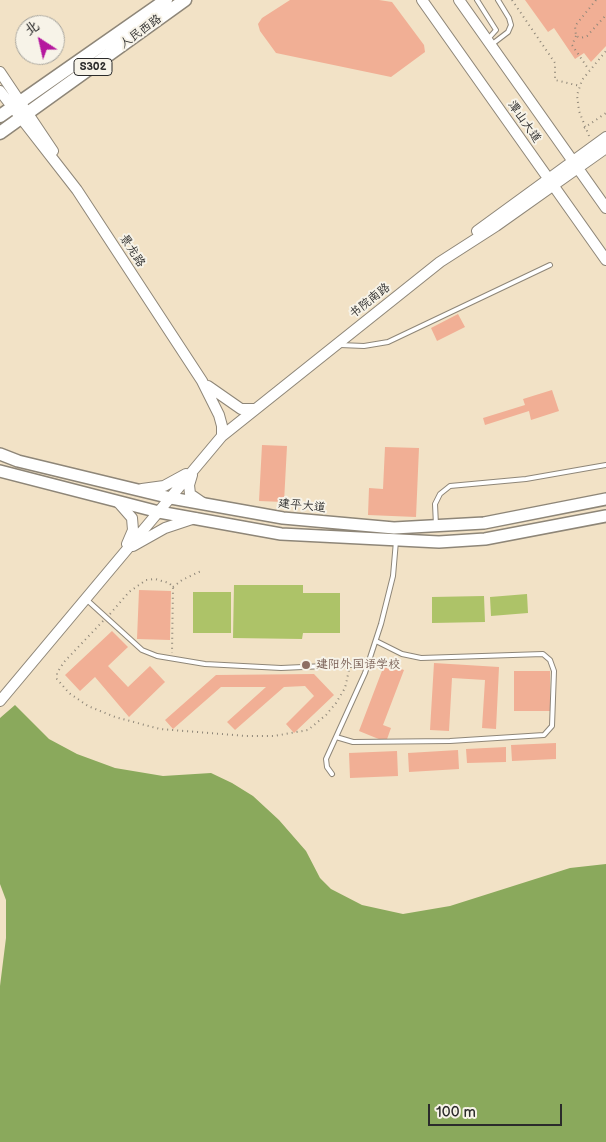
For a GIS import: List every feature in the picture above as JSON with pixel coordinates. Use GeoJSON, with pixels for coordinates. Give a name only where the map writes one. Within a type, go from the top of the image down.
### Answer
{"type":"FeatureCollection","features":[{"type":"Feature","properties":{"kind":"highway","name":"人民西路"},"geometry":{"type":"LineString","coordinates":[[0,116],[166,0]]}},
{"type":"Feature","properties":{"kind":"highway","name":"人民西路"},"geometry":{"type":"LineString","coordinates":[[0,133],[185,0]]}},
{"type":"Feature","properties":{"kind":"main road","name":"潭山大道"},"geometry":{"type":"LineString","coordinates":[[422,0],[606,260]]}},
{"type":"Feature","properties":{"kind":"main road","name":"潭山大道"},"geometry":{"type":"LineString","coordinates":[[459,0],[606,208]]}},
{"type":"Feature","properties":{"kind":"main road"},"geometry":{"type":"LineString","coordinates":[[0,72],[17,104]]}},
{"type":"Feature","properties":{"kind":"main road"},"geometry":{"type":"LineString","coordinates":[[0,90],[17,104]]}},
{"type":"Feature","properties":{"kind":"main road","name":"景龙路"},"geometry":{"type":"LineString","coordinates":[[17,104],[77,190],[202,381],[219,415],[222,436]]}},
{"type":"Feature","properties":{"kind":"main road"},"geometry":{"type":"LineString","coordinates":[[575,164],[606,137]]}},
{"type":"Feature","properties":{"kind":"main road"},"geometry":{"type":"LineString","coordinates":[[575,164],[606,148]]}},
{"type":"Feature","properties":{"kind":"main road","name":"书院南路"},"geometry":{"type":"LineString","coordinates":[[0,700],[222,436],[253,409],[491,220],[551,182],[575,164]]}},
{"type":"Feature","properties":{"kind":"main road"},"geometry":{"type":"LineString","coordinates":[[202,381],[241,409],[253,409]]}},
{"type":"Feature","properties":{"kind":"main road","name":"建平大道"},"geometry":{"type":"LineString","coordinates":[[0,454],[18,461],[207,505],[283,518],[394,528],[437,528],[484,523],[606,499]]}},
{"type":"Feature","properties":{"kind":"main road"},"geometry":{"type":"LineString","coordinates":[[137,490],[164,486],[196,468]]}},
{"type":"Feature","properties":{"kind":"main road"},"geometry":{"type":"LineString","coordinates":[[196,468],[188,490],[192,498],[207,505]]}},
{"type":"Feature","properties":{"kind":"main road"},"geometry":{"type":"LineString","coordinates":[[0,471],[159,512],[281,534],[439,542],[485,539],[606,516]]}},
{"type":"Feature","properties":{"kind":"main road"},"geometry":{"type":"LineString","coordinates":[[118,502],[127,509],[133,524],[124,552]]}},
{"type":"Feature","properties":{"kind":"main road"},"geometry":{"type":"LineString","coordinates":[[124,552],[156,532],[195,518]]}},
{"type":"Feature","properties":{"kind":"lane"},"geometry":{"type":"LineString","coordinates":[[478,0],[496,30],[489,42]]}},
{"type":"Feature","properties":{"kind":"lane"},"geometry":{"type":"LineString","coordinates":[[489,42],[508,32],[511,26],[510,18],[498,0]]}},
{"type":"Feature","properties":{"kind":"lane"},"geometry":{"type":"LineString","coordinates":[[335,344],[364,346],[388,342],[550,265]]}},
{"type":"Feature","properties":{"kind":"lane"},"geometry":{"type":"LineString","coordinates":[[437,528],[435,504],[440,494],[450,486],[526,480],[606,465]]}},
{"type":"Feature","properties":{"kind":"lane"},"geometry":{"type":"LineString","coordinates":[[332,774],[327,767],[326,759],[368,664],[376,641],[393,576],[396,541]]}},
{"type":"Feature","properties":{"kind":"lane"},"geometry":{"type":"LineString","coordinates":[[86,599],[142,650],[172,658],[205,664],[280,668],[368,664]]}},
{"type":"Feature","properties":{"kind":"lane"},"geometry":{"type":"LineString","coordinates":[[336,737],[353,742],[450,741],[544,735],[549,732],[552,726],[554,671],[550,660],[543,654],[421,658],[402,654],[376,641]]}},
{"type":"Feature","properties":{"kind":"path"},"geometry":{"type":"LineString","coordinates":[[512,0],[555,63],[555,80],[580,86]]}},
{"type":"Feature","properties":{"kind":"path"},"geometry":{"type":"LineString","coordinates":[[589,70],[572,45],[576,36],[575,26],[596,0]]}},
{"type":"Feature","properties":{"kind":"path"},"geometry":{"type":"LineString","coordinates":[[576,36],[581,38],[587,36],[606,15]]}},
{"type":"Feature","properties":{"kind":"path"},"geometry":{"type":"LineString","coordinates":[[589,136],[584,128],[577,95],[589,70],[606,51]]}},
{"type":"Feature","properties":{"kind":"path"},"geometry":{"type":"LineString","coordinates":[[584,128],[606,113]]}},
{"type":"Feature","properties":{"kind":"path"},"geometry":{"type":"LineString","coordinates":[[173,587],[201,570]]}},
{"type":"Feature","properties":{"kind":"path"},"geometry":{"type":"LineString","coordinates":[[173,587],[164,580],[146,580],[129,592],[64,662],[57,673],[57,679],[68,693],[88,706],[115,717],[160,729],[246,736],[274,736],[308,730],[326,716],[336,703],[348,679],[349,665]]}},
{"type":"Feature","properties":{"kind":"path"},"geometry":{"type":"LineString","coordinates":[[172,658],[173,587]]}},
{"type":"Feature","properties":{"kind":"green space"},"geometry":{"type":"Polygon","coordinates":[[[234,585],[303,585],[303,593],[340,593],[340,633],[303,633],[302,639],[233,638],[234,585]]]}},
{"type":"Feature","properties":{"kind":"green space"},"geometry":{"type":"Polygon","coordinates":[[[193,592],[231,592],[231,633],[193,633],[193,592]]]}},
{"type":"Feature","properties":{"kind":"green space"},"geometry":{"type":"Polygon","coordinates":[[[527,594],[528,613],[491,616],[490,597],[527,594]]]}},
{"type":"Feature","properties":{"kind":"green space"},"geometry":{"type":"Polygon","coordinates":[[[484,596],[485,622],[432,623],[432,597],[484,596]]]}},
{"type":"Feature","properties":{"kind":"green space"},"geometry":{"type":"Polygon","coordinates":[[[15,705],[49,739],[77,754],[115,768],[163,776],[211,773],[232,783],[253,796],[279,820],[306,851],[320,878],[331,889],[362,905],[403,914],[450,906],[570,868],[606,864],[606,1142],[0,1142],[0,986],[6,938],[6,900],[0,884],[0,718],[15,705]]]}},
{"type":"Feature","properties":{"kind":"building"},"geometry":{"type":"Polygon","coordinates":[[[290,0],[379,0],[392,2],[424,45],[425,52],[391,77],[276,53],[260,31],[258,24],[262,18],[290,0]]]}},
{"type":"Feature","properties":{"kind":"building"},"geometry":{"type":"Polygon","coordinates":[[[525,0],[606,0],[606,46],[591,62],[584,53],[575,59],[554,28],[548,32],[525,0]]]}},
{"type":"Feature","properties":{"kind":"building"},"geometry":{"type":"Polygon","coordinates":[[[458,314],[465,327],[437,341],[431,328],[458,314]]]}},
{"type":"Feature","properties":{"kind":"building"},"geometry":{"type":"Polygon","coordinates":[[[552,390],[559,411],[531,420],[529,411],[485,425],[483,418],[525,405],[523,399],[552,390]]]}},
{"type":"Feature","properties":{"kind":"building"},"geometry":{"type":"Polygon","coordinates":[[[262,445],[287,446],[284,502],[259,501],[262,445]]]}},
{"type":"Feature","properties":{"kind":"building"},"geometry":{"type":"Polygon","coordinates":[[[385,447],[419,448],[416,517],[368,515],[369,488],[383,489],[385,447]]]}},
{"type":"Feature","properties":{"kind":"building"},"geometry":{"type":"Polygon","coordinates":[[[139,590],[171,591],[170,640],[137,639],[139,590]]]}},
{"type":"Feature","properties":{"kind":"building"},"geometry":{"type":"Polygon","coordinates":[[[112,631],[128,647],[108,666],[128,687],[150,666],[165,682],[129,717],[95,677],[80,691],[65,675],[112,631]]]}},
{"type":"Feature","properties":{"kind":"building"},"geometry":{"type":"Polygon","coordinates":[[[385,663],[404,670],[383,725],[391,728],[386,742],[359,731],[385,663]]]}},
{"type":"Feature","properties":{"kind":"building"},"geometry":{"type":"Polygon","coordinates":[[[434,663],[499,667],[496,729],[482,728],[485,680],[452,678],[449,731],[430,730],[434,663]]]}},
{"type":"Feature","properties":{"kind":"building"},"geometry":{"type":"Polygon","coordinates":[[[514,671],[550,671],[550,711],[514,711],[514,671]]]}},
{"type":"Feature","properties":{"kind":"building"},"geometry":{"type":"Polygon","coordinates":[[[314,674],[334,695],[294,733],[286,724],[314,696],[305,686],[284,687],[235,730],[227,722],[266,687],[221,687],[173,729],[165,720],[216,675],[314,674]]]}},
{"type":"Feature","properties":{"kind":"building"},"geometry":{"type":"Polygon","coordinates":[[[556,743],[556,759],[512,761],[511,745],[556,743]]]}},
{"type":"Feature","properties":{"kind":"building"},"geometry":{"type":"Polygon","coordinates":[[[506,747],[506,762],[467,763],[466,749],[506,747]]]}},
{"type":"Feature","properties":{"kind":"building"},"geometry":{"type":"Polygon","coordinates":[[[458,750],[459,769],[409,772],[408,753],[458,750]]]}},
{"type":"Feature","properties":{"kind":"building"},"geometry":{"type":"Polygon","coordinates":[[[397,751],[398,776],[350,778],[349,753],[397,751]]]}},
{"type":"Feature","properties":{"kind":"place","name":"建阳外国语学校"},"geometry":{"type":"Point","coordinates":[306,665]}}]}
